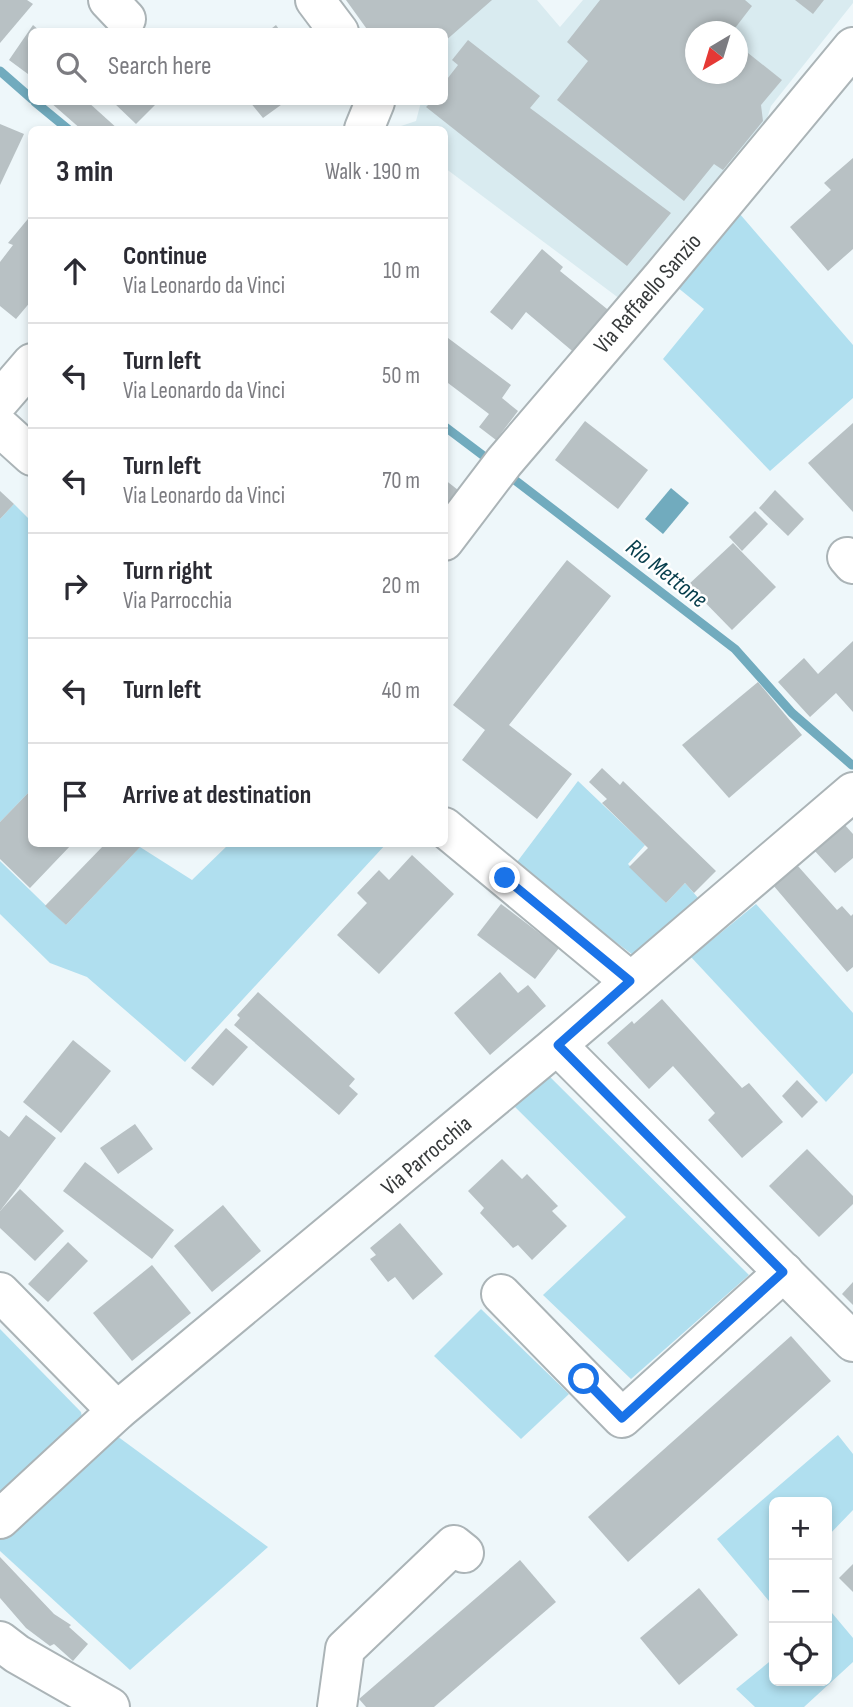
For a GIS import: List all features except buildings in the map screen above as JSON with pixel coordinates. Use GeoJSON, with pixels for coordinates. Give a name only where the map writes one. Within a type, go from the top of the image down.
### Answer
{"type":"FeatureCollection","features":[{"type":"Feature","properties":{"kind":"street"},"geometry":{"type":"LineString","coordinates":[[315,0],[336,28]]}},
{"type":"Feature","properties":{"kind":"street","name":"Via Raffaello Sanzio"},"geometry":{"type":"LineString","coordinates":[[448,536],[499,469],[853,47]]}},
{"type":"Feature","properties":{"kind":"street"},"geometry":{"type":"LineString","coordinates":[[365,126],[373,105]]}},
{"type":"Feature","properties":{"kind":"street"},"geometry":{"type":"LineString","coordinates":[[0,400],[28,368]]}},
{"type":"Feature","properties":{"kind":"street"},"geometry":{"type":"LineString","coordinates":[[0,427],[28,452]]}},
{"type":"Feature","properties":{"kind":"street","name":"Via Parrocchia"},"geometry":{"type":"LineString","coordinates":[[0,1519],[117,1412],[558,1045],[853,792]]}},
{"type":"Feature","properties":{"kind":"street"},"geometry":{"type":"LineString","coordinates":[[448,830],[630,981]]}},
{"type":"Feature","properties":{"kind":"street"},"geometry":{"type":"LineString","coordinates":[[558,1045],[853,1342]]}},
{"type":"Feature","properties":{"kind":"street"},"geometry":{"type":"LineString","coordinates":[[501,1294],[622,1418],[783,1272]]}},
{"type":"Feature","properties":{"kind":"street"},"geometry":{"type":"LineString","coordinates":[[0,1292],[117,1412]]}},
{"type":"Feature","properties":{"kind":"street"},"geometry":{"type":"LineString","coordinates":[[337,1707],[345,1649],[454,1545],[464,1553]]}},
{"type":"Feature","properties":{"kind":"street"},"geometry":{"type":"LineString","coordinates":[[0,1641],[16,1654],[110,1707]]}},
{"type":"Feature","properties":{"kind":"shaded area"},"geometry":{"type":"Polygon","coordinates":[[[346,0],[537,0],[560,27],[583,0],[853,0],[771,106],[764,128],[624,302],[448,170],[448,126],[401,126],[416,121],[420,105],[448,105],[448,28],[432,28],[346,0]]]}},
{"type":"Feature","properties":{"kind":"shaded area"},"geometry":{"type":"Polygon","coordinates":[[[739,213],[853,345],[853,398],[770,471],[663,359],[704,309],[677,287],[739,213]]]}},
{"type":"Feature","properties":{"kind":"shaded area"},"geometry":{"type":"Polygon","coordinates":[[[671,488],[689,503],[663,534],[645,519],[671,488]]]}},
{"type":"Feature","properties":{"kind":"shaded area"},"geometry":{"type":"Polygon","coordinates":[[[14,504],[28,518],[28,793],[0,822],[0,519],[14,504]]]}},
{"type":"Feature","properties":{"kind":"shaded area"},"geometry":{"type":"Polygon","coordinates":[[[578,781],[645,845],[628,864],[666,903],[685,883],[699,899],[633,955],[514,866],[578,781]]]}},
{"type":"Feature","properties":{"kind":"shaded area"},"geometry":{"type":"Polygon","coordinates":[[[140,847],[192,880],[226,847],[383,847],[185,1062],[87,977],[50,963],[0,914],[0,861],[66,925],[140,847]]]}},
{"type":"Feature","properties":{"kind":"shaded area"},"geometry":{"type":"Polygon","coordinates":[[[756,904],[853,1013],[853,1073],[826,1102],[691,957],[756,904]]]}},
{"type":"Feature","properties":{"kind":"shaded area"},"geometry":{"type":"Polygon","coordinates":[[[544,1071],[749,1275],[631,1379],[543,1295],[626,1217],[512,1104],[544,1071]]]}},
{"type":"Feature","properties":{"kind":"shaded area"},"geometry":{"type":"Polygon","coordinates":[[[481,1309],[569,1394],[521,1439],[434,1356],[481,1309]]]}},
{"type":"Feature","properties":{"kind":"shaded area"},"geometry":{"type":"Polygon","coordinates":[[[0,1329],[81,1412],[82,1417],[0,1497],[0,1329]]]}},
{"type":"Feature","properties":{"kind":"shaded area"},"geometry":{"type":"Polygon","coordinates":[[[102,1425],[268,1547],[130,1670],[0,1551],[0,1519],[102,1425]]]}},
{"type":"Feature","properties":{"kind":"shaded area"},"geometry":{"type":"Polygon","coordinates":[[[838,1435],[853,1454],[853,1510],[832,1532],[832,1497],[769,1497],[769,1601],[717,1539],[838,1435]]]}},
{"type":"Feature","properties":{"kind":"shaded area"},"geometry":{"type":"Polygon","coordinates":[[[832,1613],[853,1638],[853,1662],[832,1681],[832,1613]]]}},
{"type":"Feature","properties":{"kind":"shaded area"},"geometry":{"type":"Polygon","coordinates":[[[769,1662],[769,1686],[827,1686],[804,1707],[755,1707],[736,1689],[769,1662]]]}},
{"type":"Feature","properties":{"kind":"waterway","name":"Rio Mettone"},"geometry":{"type":"LineString","coordinates":[[0,71],[28,96]]}},
{"type":"Feature","properties":{"kind":"waterway","name":"Rio Mettone"},"geometry":{"type":"LineString","coordinates":[[39,105],[64,126]]}},
{"type":"Feature","properties":{"kind":"waterway","name":"Rio Mettone"},"geometry":{"type":"LineString","coordinates":[[448,429],[493,463]]}},
{"type":"Feature","properties":{"kind":"waterway","name":"Rio Mettone"},"geometry":{"type":"LineString","coordinates":[[507,474],[735,649],[792,713],[852,765]]}},
{"type":"Feature","properties":{"kind":"route"},"geometry":{"type":"LineString","coordinates":[[505,878],[630,981],[558,1045],[783,1272],[622,1418],[584,1379]]}}]}
